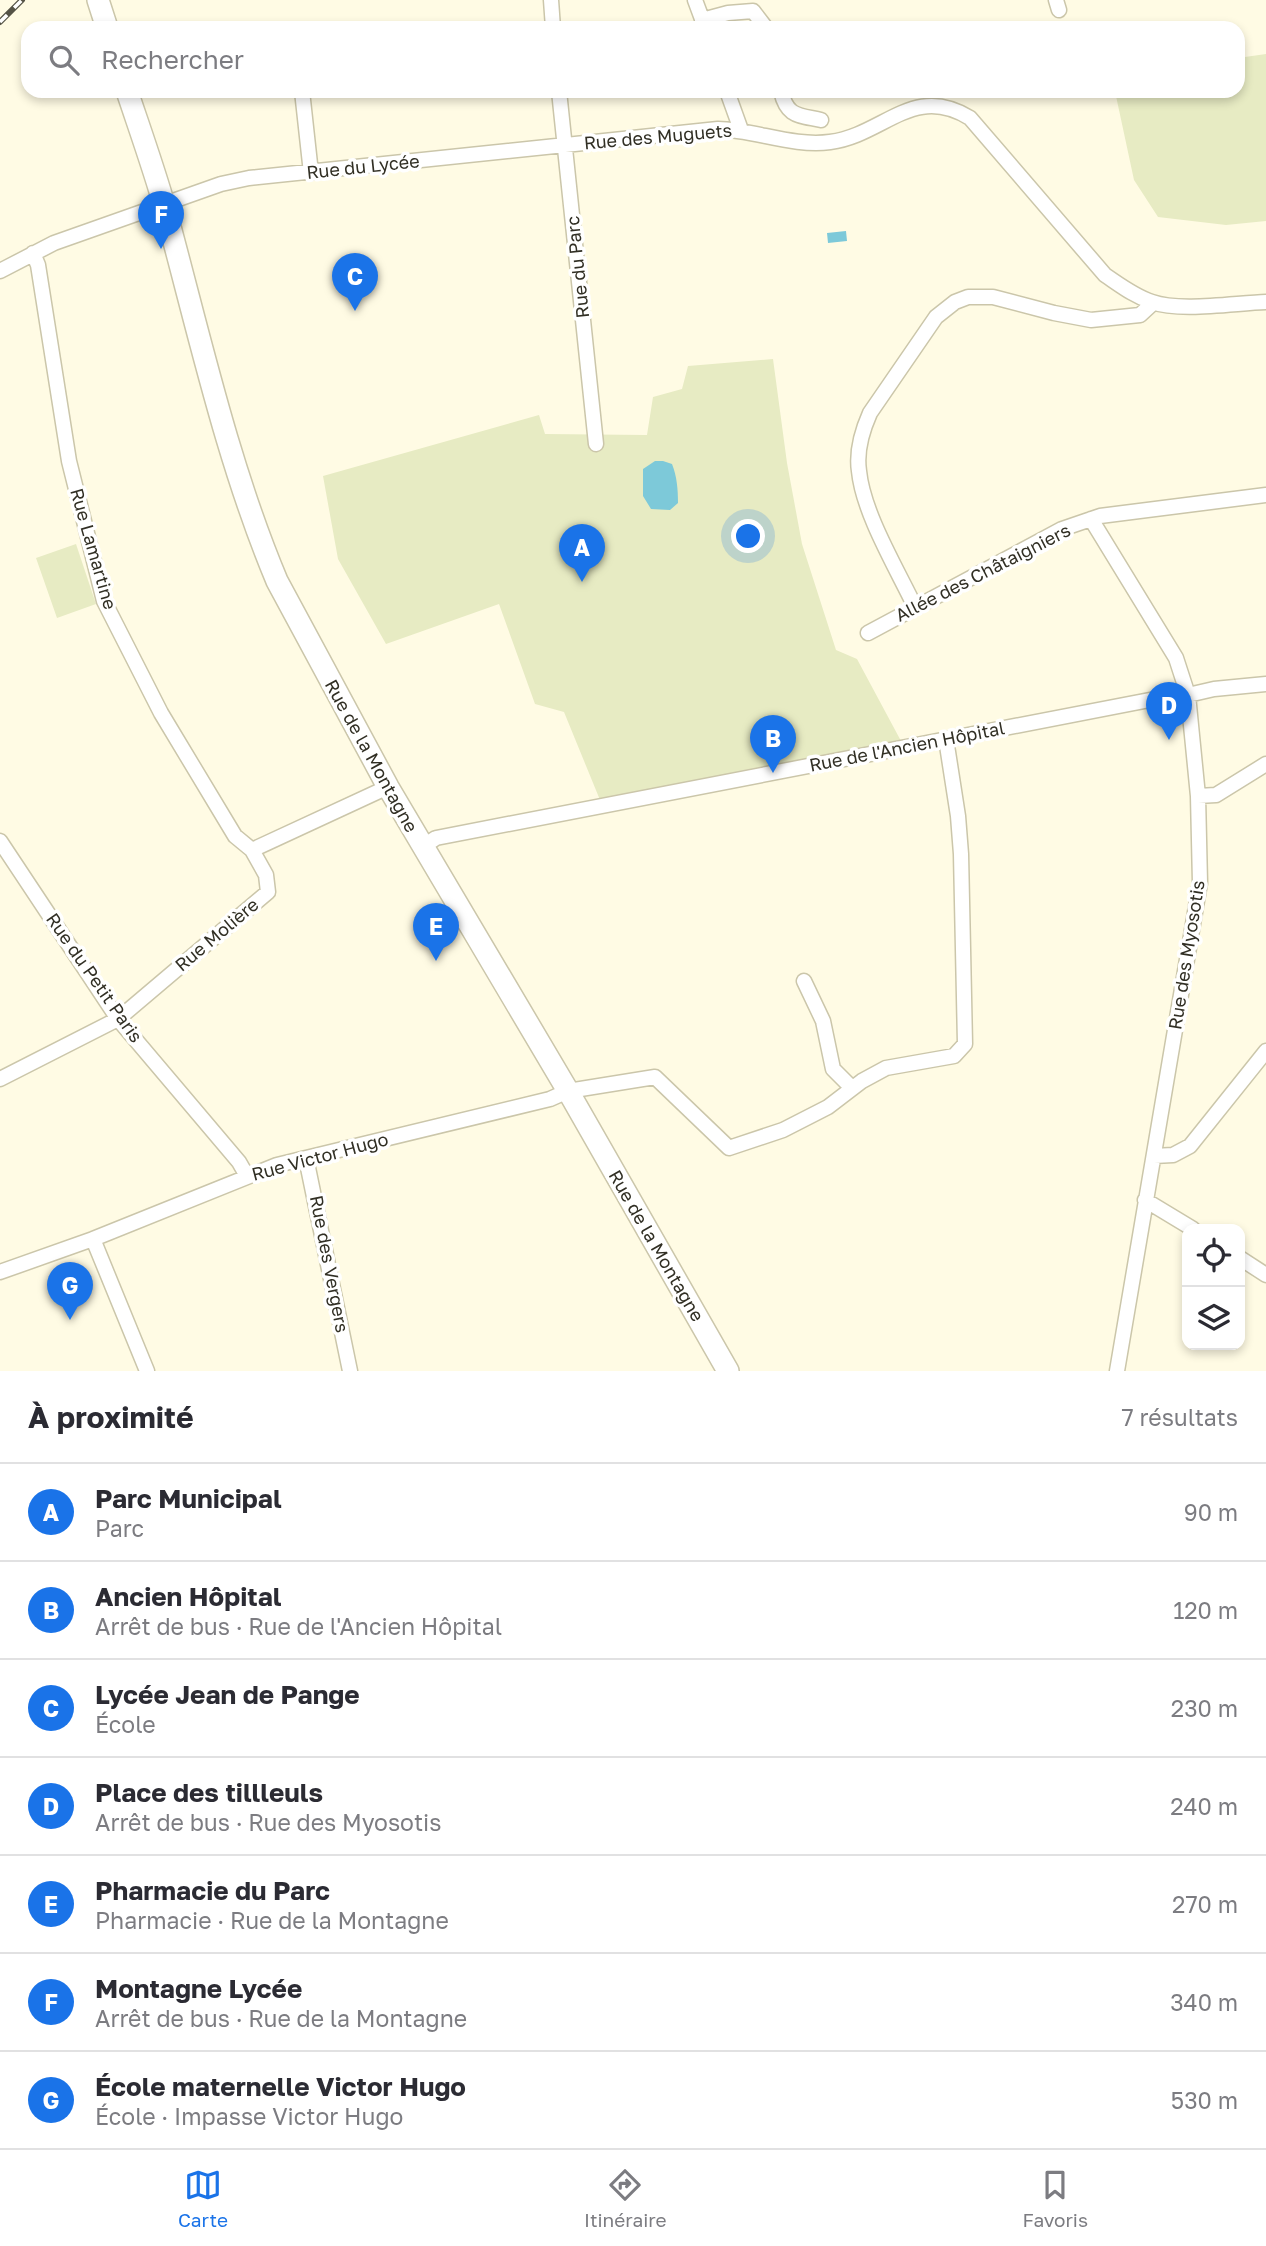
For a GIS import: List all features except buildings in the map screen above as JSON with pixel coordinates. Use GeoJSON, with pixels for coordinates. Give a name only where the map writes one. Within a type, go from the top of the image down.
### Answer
{"type":"FeatureCollection","features":[{"type":"Feature","properties":{"kind":"main road"},"geometry":{"type":"LineString","coordinates":[[98,0],[105,21]]}},
{"type":"Feature","properties":{"kind":"main road","name":"Rue de la Montagne"},"geometry":{"type":"LineString","coordinates":[[129,98],[164,205],[224,428],[263,547],[287,602],[422,847],[568,1091],[728,1371]]}},
{"type":"Feature","properties":{"kind":"street"},"geometry":{"type":"LineString","coordinates":[[551,0],[553,21]]}},
{"type":"Feature","properties":{"kind":"street"},"geometry":{"type":"LineString","coordinates":[[695,0],[703,21]]}},
{"type":"Feature","properties":{"kind":"street"},"geometry":{"type":"LineString","coordinates":[[711,21],[728,13],[753,12],[760,21]]}},
{"type":"Feature","properties":{"kind":"street"},"geometry":{"type":"LineString","coordinates":[[303,98],[311,173]]}},
{"type":"Feature","properties":{"kind":"street","name":"Rue du Parc"},"geometry":{"type":"LineString","coordinates":[[560,98],[596,444]]}},
{"type":"Feature","properties":{"kind":"street"},"geometry":{"type":"LineString","coordinates":[[730,98],[741,130]]}},
{"type":"Feature","properties":{"kind":"street"},"geometry":{"type":"LineString","coordinates":[[782,98],[784,105],[794,115],[821,120]]}},
{"type":"Feature","properties":{"kind":"street","name":"Rue des Muguets"},"geometry":{"type":"LineString","coordinates":[[566,144],[709,130],[741,130],[794,141],[829,142],[855,136],[908,110],[935,105],[947,107],[970,118],[1105,275],[1132,294],[1153,303]]}},
{"type":"Feature","properties":{"kind":"street","name":"Rue du Lycée"},"geometry":{"type":"LineString","coordinates":[[164,205],[221,184],[249,178],[566,144]]}},
{"type":"Feature","properties":{"kind":"street"},"geometry":{"type":"LineString","coordinates":[[0,271],[54,243],[164,205]]}},
{"type":"Feature","properties":{"kind":"street","name":"Rue Lamartine"},"geometry":{"type":"LineString","coordinates":[[33,253],[38,265],[69,461],[104,601],[161,713],[194,769],[234,836],[252,850]]}},
{"type":"Feature","properties":{"kind":"street"},"geometry":{"type":"LineString","coordinates":[[915,607],[874,521],[862,487],[858,456],[864,426],[870,413],[936,317],[955,302],[980,295],[1091,320],[1140,315],[1153,303],[1170,306],[1266,302]]}},
{"type":"Feature","properties":{"kind":"street","name":"Allée des Châtaigniers"},"geometry":{"type":"LineString","coordinates":[[868,633],[1062,529],[1100,516],[1266,495]]}},
{"type":"Feature","properties":{"kind":"street","name":"Rue des Myosotis"},"geometry":{"type":"LineString","coordinates":[[1091,519],[1176,658],[1188,695],[1198,796],[1200,883],[1117,1371]]}},
{"type":"Feature","properties":{"kind":"street","name":"Rue de l'Ancien Hôpital"},"geometry":{"type":"LineString","coordinates":[[422,847],[436,838],[946,739],[1160,698],[1266,684]]}},
{"type":"Feature","properties":{"kind":"street"},"geometry":{"type":"LineString","coordinates":[[804,981],[823,1021],[833,1069],[852,1088],[886,1068],[954,1056],[965,1044],[961,854],[946,739]]}},
{"type":"Feature","properties":{"kind":"street"},"geometry":{"type":"LineString","coordinates":[[1198,796],[1216,795],[1266,764]]}},
{"type":"Feature","properties":{"kind":"street"},"geometry":{"type":"LineString","coordinates":[[252,850],[388,787]]}},
{"type":"Feature","properties":{"kind":"street","name":"Rue du Petit Paris"},"geometry":{"type":"LineString","coordinates":[[0,841],[118,1019],[239,1162],[247,1176]]}},
{"type":"Feature","properties":{"kind":"street","name":"Rue Molière"},"geometry":{"type":"LineString","coordinates":[[0,1079],[118,1019],[268,892],[266,875],[252,850]]}},
{"type":"Feature","properties":{"kind":"street"},"geometry":{"type":"LineString","coordinates":[[1154,1156],[1174,1155],[1190,1146],[1266,1051]]}},
{"type":"Feature","properties":{"kind":"street","name":"Rue Victor Hugo"},"geometry":{"type":"LineString","coordinates":[[0,1272],[93,1239],[247,1176],[306,1158],[550,1099],[568,1091],[655,1077],[729,1148],[783,1130],[828,1107],[852,1088]]}},
{"type":"Feature","properties":{"kind":"street","name":"Rue des Vergers"},"geometry":{"type":"LineString","coordinates":[[306,1158],[350,1371]]}},
{"type":"Feature","properties":{"kind":"street"},"geometry":{"type":"LineString","coordinates":[[1145,1199],[1185,1224]]}},
{"type":"Feature","properties":{"kind":"street"},"geometry":{"type":"LineString","coordinates":[[93,1239],[146,1371]]}},
{"type":"Feature","properties":{"kind":"street"},"geometry":{"type":"LineString","coordinates":[[1245,1261],[1266,1275]]}},
{"type":"Feature","properties":{"kind":"green space"},"geometry":{"type":"Polygon","coordinates":[[[1266,54],[1266,221],[1226,225],[1158,217],[1134,180],[1116,98],[1245,98],[1245,57],[1266,54]]]}},
{"type":"Feature","properties":{"kind":"green space"},"geometry":{"type":"Polygon","coordinates":[[[773,359],[787,463],[802,544],[836,650],[857,659],[901,741],[600,800],[564,712],[535,704],[499,604],[386,644],[338,559],[323,476],[539,415],[545,434],[647,435],[653,397],[682,389],[688,366],[773,359]]]}},
{"type":"Feature","properties":{"kind":"green space"},"geometry":{"type":"Polygon","coordinates":[[[76,544],[96,604],[57,618],[36,558],[76,544]]]}},
{"type":"Feature","properties":{"kind":"water"},"geometry":{"type":"Polygon","coordinates":[[[846,231],[847,241],[828,243],[827,233],[846,231]]]}},
{"type":"Feature","properties":{"kind":"water"},"geometry":{"type":"Polygon","coordinates":[[[655,461],[672,464],[674,469],[678,503],[670,510],[651,509],[643,496],[643,469],[655,461]]]}},
{"type":"Feature","properties":{"kind":"railway"},"geometry":{"type":"LineString","coordinates":[[0,22],[22,0]]}},
{"type":"Feature","properties":{"kind":"place","name":"Montagne Lycée"},"geometry":{"type":"Point","coordinates":[161,249]}},
{"type":"Feature","properties":{"kind":"place","name":"Lycée Jean de Pange"},"geometry":{"type":"Point","coordinates":[355,311]}},
{"type":"Feature","properties":{"kind":"place","name":"Parc Municipal"},"geometry":{"type":"Point","coordinates":[582,582]}},
{"type":"Feature","properties":{"kind":"place","name":"Place des tillleuls"},"geometry":{"type":"Point","coordinates":[1169,740]}},
{"type":"Feature","properties":{"kind":"place","name":"Ancien Hôpital"},"geometry":{"type":"Point","coordinates":[773,773]}},
{"type":"Feature","properties":{"kind":"place","name":"Pharmacie du Parc"},"geometry":{"type":"Point","coordinates":[436,961]}},
{"type":"Feature","properties":{"kind":"place","name":"École maternelle Victor Hugo"},"geometry":{"type":"Point","coordinates":[70,1320]}}]}
